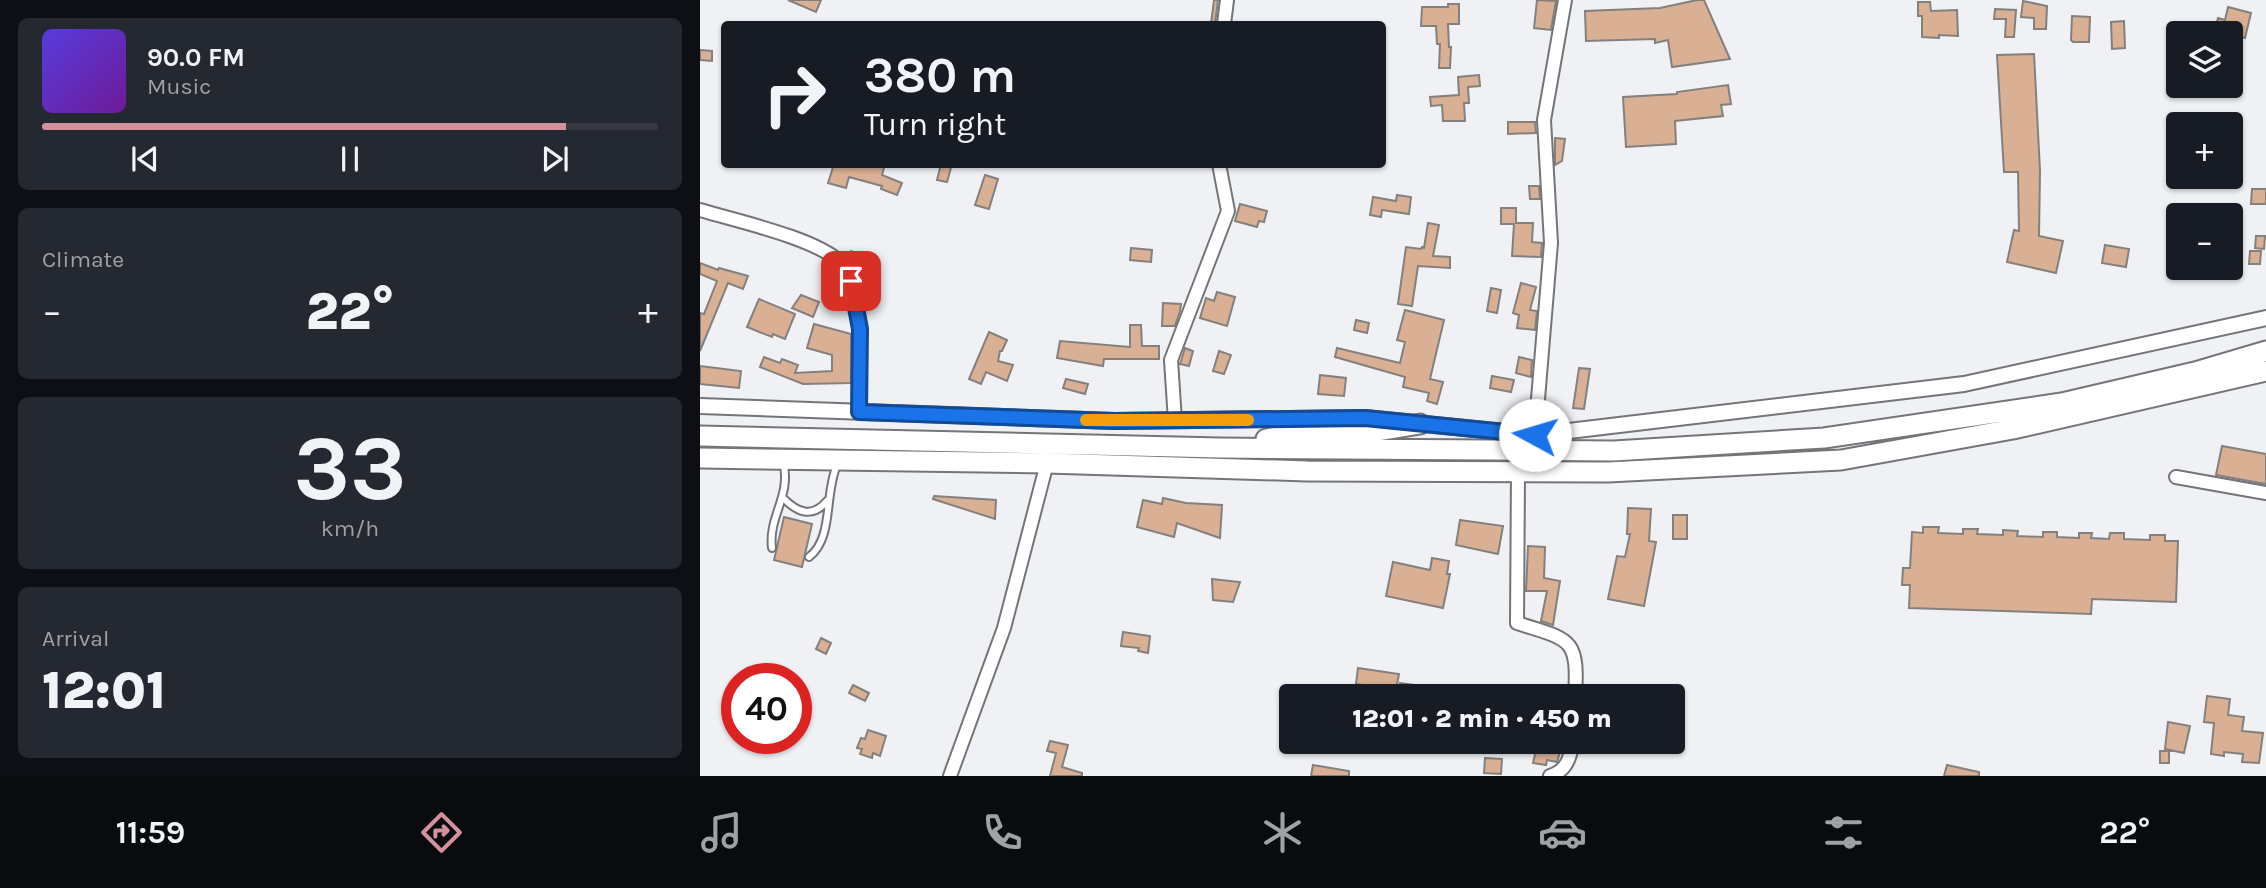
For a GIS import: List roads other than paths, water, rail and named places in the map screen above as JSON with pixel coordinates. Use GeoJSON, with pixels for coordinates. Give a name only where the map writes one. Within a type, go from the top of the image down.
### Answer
{"type":"FeatureCollection","features":[{"type":"Feature","properties":{"kind":"highway"},"geometry":{"type":"LineString","coordinates":[[700,436],[1220,448],[1614,451],[1824,438],[2062,403],[2196,372],[2266,351]]}},
{"type":"Feature","properties":{"kind":"highway"},"geometry":{"type":"LineString","coordinates":[[700,458],[1047,463],[1307,471],[1518,472],[1608,472],[1841,460],[2013,429],[2266,371]]}},
{"type":"Feature","properties":{"kind":"highway"},"geometry":{"type":"LineString","coordinates":[[1220,448],[1282,436],[1378,431],[1420,424]]}},
{"type":"Feature","properties":{"kind":"street"},"geometry":{"type":"LineString","coordinates":[[1224,21],[1227,0]]}},
{"type":"Feature","properties":{"kind":"street"},"geometry":{"type":"LineString","coordinates":[[1535,435],[1551,243],[1544,120],[1565,0]]}},
{"type":"Feature","properties":{"kind":"street"},"geometry":{"type":"LineString","coordinates":[[1175,421],[1171,360],[1228,211],[1220,168]]}},
{"type":"Feature","properties":{"kind":"street"},"geometry":{"type":"LineString","coordinates":[[700,210],[812,244],[842,264],[851,281],[860,329],[859,412]]}},
{"type":"Feature","properties":{"kind":"street"},"geometry":{"type":"LineString","coordinates":[[700,406],[1114,421],[1365,418],[1535,435],[1964,384],[2266,318]]}},
{"type":"Feature","properties":{"kind":"street"},"geometry":{"type":"LineString","coordinates":[[950,776],[1004,628],[1047,463]]}},
{"type":"Feature","properties":{"kind":"street"},"geometry":{"type":"LineString","coordinates":[[1518,472],[1517,623],[1562,638],[1571,645],[1577,670],[1576,684]]}},
{"type":"Feature","properties":{"kind":"street"},"geometry":{"type":"LineString","coordinates":[[2176,477],[2266,493]]}},
{"type":"Feature","properties":{"kind":"street"},"geometry":{"type":"LineString","coordinates":[[1550,776],[1557,774],[1571,759],[1571,754]]}},
{"type":"Feature","properties":{"kind":"lane"},"geometry":{"type":"LineString","coordinates":[[772,548],[771,536],[786,479],[782,459]]}},
{"type":"Feature","properties":{"kind":"lane"},"geometry":{"type":"LineString","coordinates":[[809,557],[816,552],[825,535],[831,479],[839,460]]}},
{"type":"Feature","properties":{"kind":"lane"},"geometry":{"type":"LineString","coordinates":[[783,498],[796,509],[808,512],[820,509],[828,499]]}}]}
